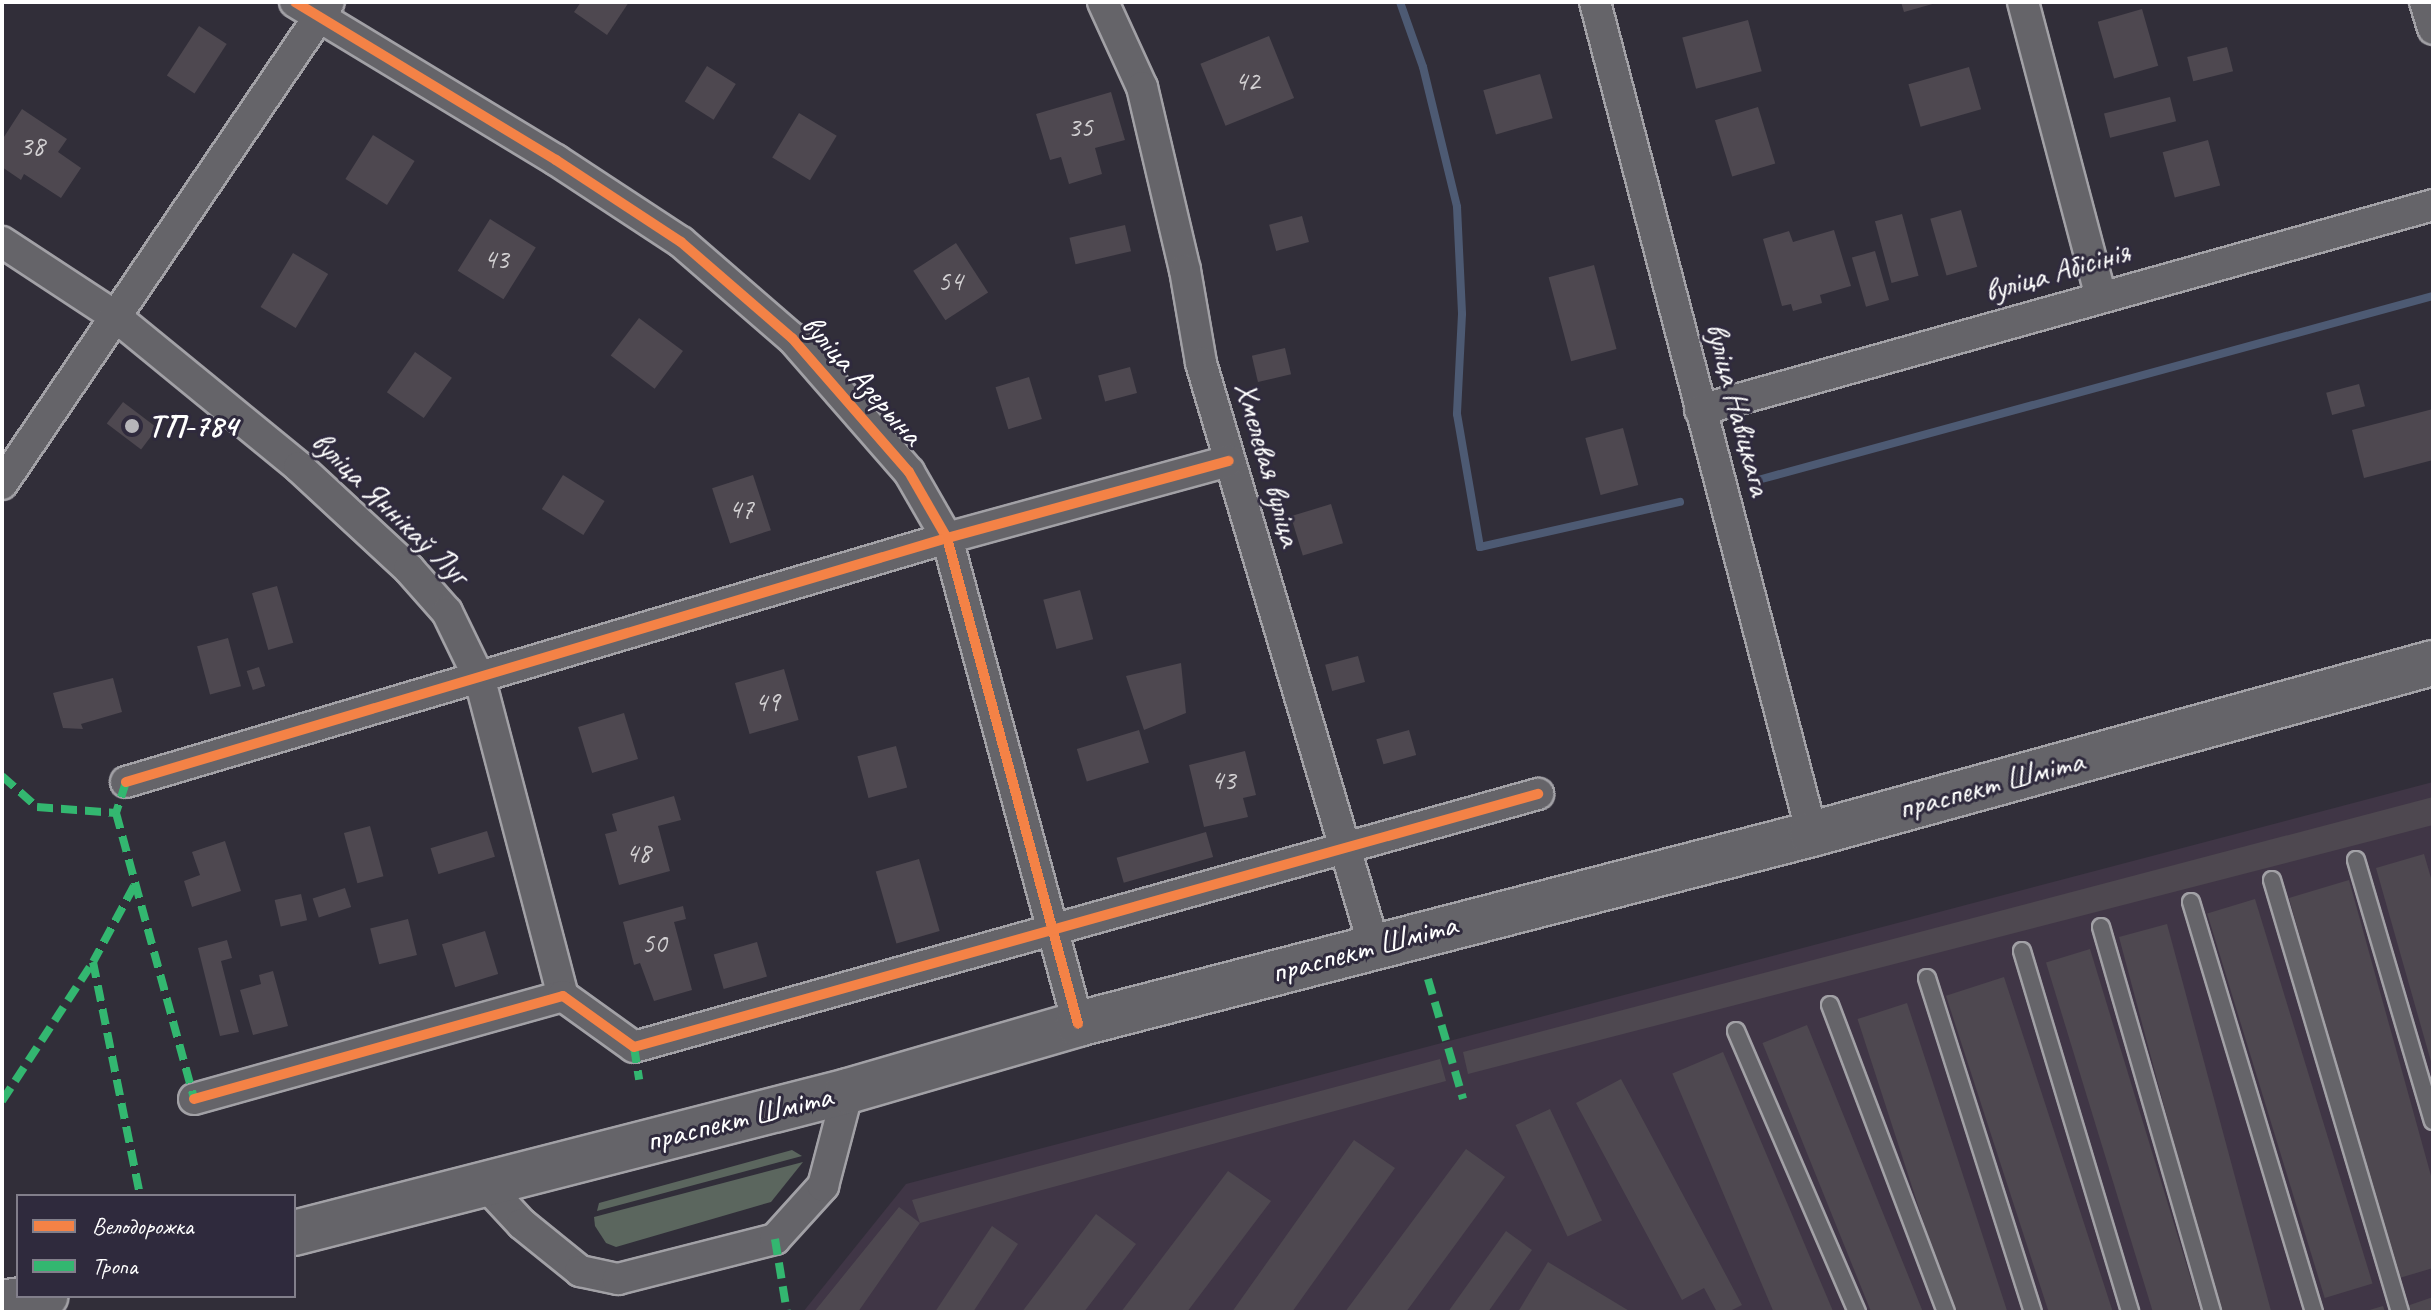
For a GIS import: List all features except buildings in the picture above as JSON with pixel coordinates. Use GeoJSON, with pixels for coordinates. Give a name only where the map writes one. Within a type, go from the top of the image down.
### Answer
{"type":"FeatureCollection","features":[{"type":"Feature","properties":{"kind":"main road","name":"праспект Шміта"},"geometry":{"type":"LineString","coordinates":[[296,1232],[848,1091],[1078,1024],[1812,834],[2433,663]]}},
{"type":"Feature","properties":{"kind":"main road"},"geometry":{"type":"LineString","coordinates":[[2,1303],[33,1298]]}},
{"type":"Feature","properties":{"kind":"street","name":"Хмелевая вуліца"},"geometry":{"type":"LineString","coordinates":[[1103,2],[1142,87],[1185,270],[1201,363],[1374,946]]}},
{"type":"Feature","properties":{"kind":"street","name":"вуліца Навіцкага"},"geometry":{"type":"LineString","coordinates":[[1595,2],[1812,834]]}},
{"type":"Feature","properties":{"kind":"street"},"geometry":{"type":"LineString","coordinates":[[2023,2],[2101,297]]}},
{"type":"Feature","properties":{"kind":"street"},"geometry":{"type":"LineString","coordinates":[[2425,2],[2433,29]]}},
{"type":"Feature","properties":{"kind":"street"},"geometry":{"type":"LineString","coordinates":[[2,484],[116,317],[314,7]]}},
{"type":"Feature","properties":{"kind":"street","name":"вуліца Азерына"},"geometry":{"type":"LineString","coordinates":[[314,7],[681,242],[792,338],[909,472],[947,538],[1048,928],[1078,1024]]}},
{"type":"Feature","properties":{"kind":"street","name":"вуліца Абісінія"},"geometry":{"type":"LineString","coordinates":[[1700,410],[2433,205]]}},
{"type":"Feature","properties":{"kind":"street","name":"вуліца Яннікаў Луг"},"geometry":{"type":"LineString","coordinates":[[2,242],[116,317],[299,467],[409,569],[447,612],[480,680],[563,996]]}},
{"type":"Feature","properties":{"kind":"street"},"geometry":{"type":"LineString","coordinates":[[126,782],[480,680],[947,538],[1229,461]]}},
{"type":"Feature","properties":{"kind":"street"},"geometry":{"type":"LineString","coordinates":[[194,1099],[563,996],[634,1047],[1048,928],[1538,794]]}},
{"type":"Feature","properties":{"kind":"street"},"geometry":{"type":"LineString","coordinates":[[484,1183],[522,1224],[580,1271],[618,1279],[775,1239],[823,1186],[848,1091]]}},
{"type":"Feature","properties":{"kind":"lane"},"geometry":{"type":"LineString","coordinates":[[2356,860],[2433,1121]]}},
{"type":"Feature","properties":{"kind":"lane"},"geometry":{"type":"LineString","coordinates":[[2272,880],[2400,1312]]}},
{"type":"Feature","properties":{"kind":"lane"},"geometry":{"type":"LineString","coordinates":[[2191,902],[2314,1312]]}},
{"type":"Feature","properties":{"kind":"lane"},"geometry":{"type":"LineString","coordinates":[[2101,927],[2212,1312]]}},
{"type":"Feature","properties":{"kind":"lane"},"geometry":{"type":"LineString","coordinates":[[2022,951],[2130,1312]]}},
{"type":"Feature","properties":{"kind":"lane"},"geometry":{"type":"LineString","coordinates":[[1927,978],[2033,1312]]}},
{"type":"Feature","properties":{"kind":"lane"},"geometry":{"type":"LineString","coordinates":[[1830,1005],[1946,1312]]}},
{"type":"Feature","properties":{"kind":"lane"},"geometry":{"type":"LineString","coordinates":[[1736,1031],[1857,1312]]}},
{"type":"Feature","properties":{"kind":"shaded area"},"geometry":{"type":"Polygon","coordinates":[[[2433,782],[2433,1312],[803,1312],[906,1184],[2433,782]]]}},
{"type":"Feature","properties":{"kind":"shaded area"},"geometry":{"type":"Polygon","coordinates":[[[792,1150],[802,1156],[597,1211],[599,1203],[792,1150]]]}},
{"type":"Feature","properties":{"kind":"shaded area"},"geometry":{"type":"Polygon","coordinates":[[[803,1162],[771,1202],[616,1247],[606,1243],[595,1226],[594,1217],[803,1162]]]}},
{"type":"Feature","properties":{"kind":"waterway"},"geometry":{"type":"LineString","coordinates":[[1400,2],[1423,67],[1457,207],[1462,314],[1457,414],[1480,547],[1680,502]]}},
{"type":"Feature","properties":{"kind":"waterway"},"geometry":{"type":"LineString","coordinates":[[1758,480],[2433,296]]}},
{"type":"Feature","properties":{"kind":"marked path"},"geometry":{"type":"LineString","coordinates":[[2,776],[37,807],[116,813]]}},
{"type":"Feature","properties":{"kind":"marked path"},"geometry":{"type":"LineString","coordinates":[[126,782],[116,813],[194,1099]]}},
{"type":"Feature","properties":{"kind":"marked path"},"geometry":{"type":"LineString","coordinates":[[134,886],[93,962],[140,1194]]}},
{"type":"Feature","properties":{"kind":"marked path"},"geometry":{"type":"LineString","coordinates":[[2,1101],[93,962]]}},
{"type":"Feature","properties":{"kind":"marked path"},"geometry":{"type":"LineString","coordinates":[[1428,979],[1463,1099]]}},
{"type":"Feature","properties":{"kind":"marked path"},"geometry":{"type":"LineString","coordinates":[[634,1047],[639,1080]]}},
{"type":"Feature","properties":{"kind":"marked path"},"geometry":{"type":"LineString","coordinates":[[775,1239],[787,1312]]}},
{"type":"Feature","properties":{"kind":"cycle path"},"geometry":{"type":"LineString","coordinates":[[295,2],[556,160],[681,242],[792,338],[909,472],[947,538],[1078,1024]]}},
{"type":"Feature","properties":{"kind":"cycle path"},"geometry":{"type":"LineString","coordinates":[[126,782],[947,538],[1229,461]]}},
{"type":"Feature","properties":{"kind":"cycle path"},"geometry":{"type":"LineString","coordinates":[[194,1099],[563,996],[634,1047],[1538,794]]}},
{"type":"Feature","properties":{"kind":"place","name":"ТП-784"},"geometry":{"type":"Point","coordinates":[132,426]}}]}
